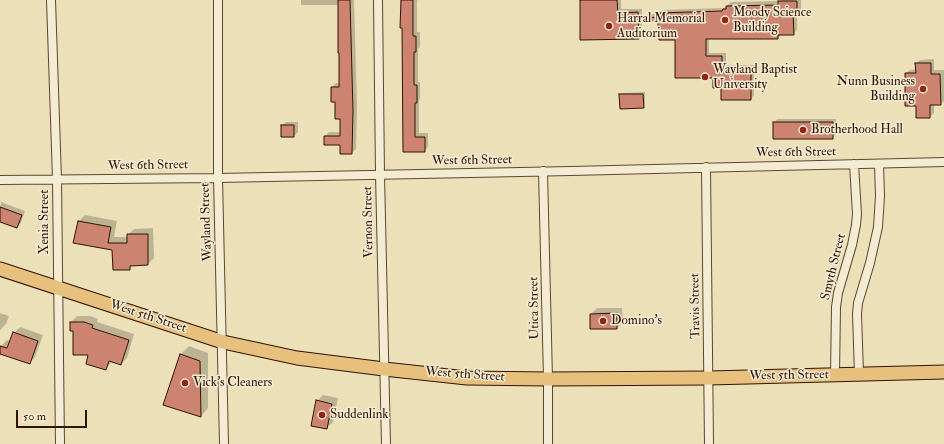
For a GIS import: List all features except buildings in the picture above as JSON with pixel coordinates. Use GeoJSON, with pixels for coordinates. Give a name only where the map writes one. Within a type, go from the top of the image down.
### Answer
{"type":"FeatureCollection","features":[{"type":"Feature","properties":{"kind":"main road","name":"West 5th Street"},"geometry":{"type":"LineString","coordinates":[[0,269],[223,342],[297,358],[384,369],[467,378],[548,379],[709,378],[944,372]]}},
{"type":"Feature","properties":{"kind":"street","name":"Xenia Street"},"geometry":{"type":"LineString","coordinates":[[51,0],[57,179],[57,288],[60,444]]}},
{"type":"Feature","properties":{"kind":"street","name":"Wayland Street"},"geometry":{"type":"LineString","coordinates":[[218,0],[218,178],[223,342],[224,444]]}},
{"type":"Feature","properties":{"kind":"street","name":"Vernon Street"},"geometry":{"type":"LineString","coordinates":[[378,0],[386,444]]}},
{"type":"Feature","properties":{"kind":"street","name":"West 6th Street"},"geometry":{"type":"LineString","coordinates":[[0,180],[218,178],[944,162]]}},
{"type":"Feature","properties":{"kind":"street","name":"Smyth Street"},"geometry":{"type":"LineString","coordinates":[[836,375],[836,307],[838,294],[852,245],[857,214],[854,164]]}},
{"type":"Feature","properties":{"kind":"street"},"geometry":{"type":"LineString","coordinates":[[859,374],[858,303],[870,263],[878,226],[880,196],[879,164]]}},
{"type":"Feature","properties":{"kind":"street","name":"Travis Street"},"geometry":{"type":"LineString","coordinates":[[706,167],[709,444]]}},
{"type":"Feature","properties":{"kind":"street","name":"Utica Street"},"geometry":{"type":"LineString","coordinates":[[543,171],[548,444]]}},
{"type":"Feature","properties":{"kind":"place","name":"Moody Science Building"},"geometry":{"type":"Point","coordinates":[725,20]}},
{"type":"Feature","properties":{"kind":"place","name":"Harral Memorial Auditorium"},"geometry":{"type":"Point","coordinates":[609,26]}},
{"type":"Feature","properties":{"kind":"place","name":"Wayland Baptist University"},"geometry":{"type":"Point","coordinates":[705,77]}},
{"type":"Feature","properties":{"kind":"place","name":"Nunn Business Building"},"geometry":{"type":"Point","coordinates":[923,89]}},
{"type":"Feature","properties":{"kind":"place","name":"Brotherhood Hall"},"geometry":{"type":"Point","coordinates":[803,130]}},
{"type":"Feature","properties":{"kind":"place","name":"Domino's"},"geometry":{"type":"Point","coordinates":[603,321]}},
{"type":"Feature","properties":{"kind":"place","name":"Vick's Cleaners"},"geometry":{"type":"Point","coordinates":[185,383]}},
{"type":"Feature","properties":{"kind":"place","name":"Suddenlink"},"geometry":{"type":"Point","coordinates":[322,415]}}]}
